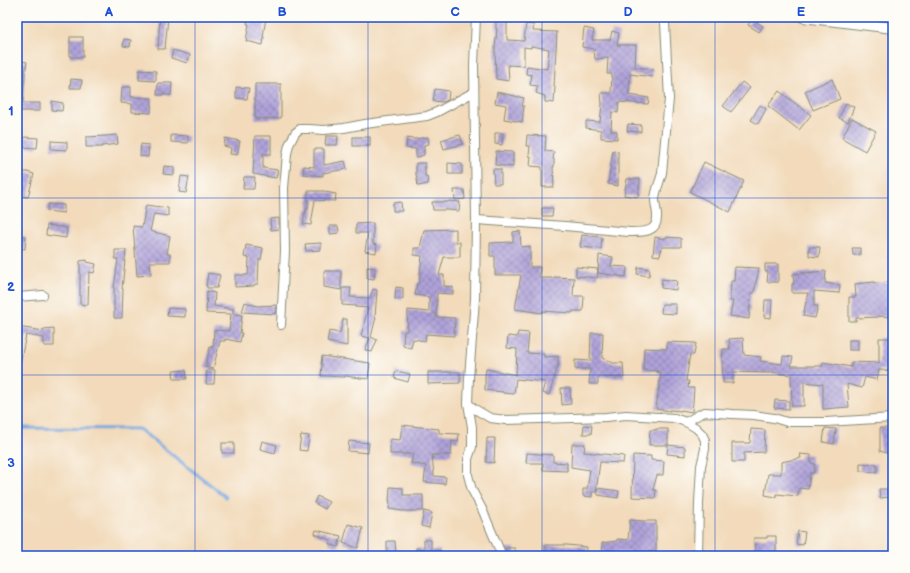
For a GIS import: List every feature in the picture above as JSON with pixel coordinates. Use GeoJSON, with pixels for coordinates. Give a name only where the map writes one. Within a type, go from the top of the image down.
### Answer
{"type":"FeatureCollection","features":[{"type":"Feature","properties":{"kind":"street"},"geometry":{"type":"LineString","coordinates":[[476,17],[474,92],[476,220],[475,299],[468,403],[472,427],[472,447],[468,459],[468,475],[472,490],[482,509],[502,556]]}},
{"type":"Feature","properties":{"kind":"street"},"geometry":{"type":"LineString","coordinates":[[476,220],[629,232],[647,231],[655,226],[657,216],[655,200],[656,191],[661,180],[662,173],[669,99],[665,23],[667,17]]}},
{"type":"Feature","properties":{"kind":"street"},"geometry":{"type":"LineString","coordinates":[[803,17],[893,28]]}},
{"type":"Feature","properties":{"kind":"street"},"geometry":{"type":"LineString","coordinates":[[281,325],[285,251],[284,188],[287,168],[287,154],[289,145],[295,133],[300,129],[337,129],[427,116],[474,92]]}},
{"type":"Feature","properties":{"kind":"street"},"geometry":{"type":"LineString","coordinates":[[17,297],[43,295]]}},
{"type":"Feature","properties":{"kind":"street"},"geometry":{"type":"LineString","coordinates":[[468,403],[473,408],[490,418],[506,420],[626,415],[674,418],[686,422],[696,428],[705,440],[705,449],[701,466],[698,556]]}},
{"type":"Feature","properties":{"kind":"street"},"geometry":{"type":"LineString","coordinates":[[686,422],[705,412],[754,415],[774,418],[787,422],[826,422],[893,418]]}},
{"type":"Feature","properties":{"kind":"building"},"geometry":{"type":"Polygon","coordinates":[[[160,17],[168,17],[165,49],[158,49],[160,17]]]}},
{"type":"Feature","properties":{"kind":"building"},"geometry":{"type":"Polygon","coordinates":[[[248,17],[266,17],[263,45],[246,41],[249,24],[247,24],[248,17]]]}},
{"type":"Feature","properties":{"kind":"building"},"geometry":{"type":"Polygon","coordinates":[[[752,19],[763,26],[759,32],[748,25],[752,19]]]}},
{"type":"Feature","properties":{"kind":"building"},"geometry":{"type":"Polygon","coordinates":[[[496,21],[507,21],[507,40],[524,41],[526,24],[534,25],[533,31],[557,32],[554,103],[545,102],[545,96],[536,93],[538,86],[530,85],[532,75],[526,74],[527,66],[547,69],[549,49],[531,46],[531,48],[524,47],[524,66],[508,65],[509,81],[496,79],[496,21]]]}},
{"type":"Feature","properties":{"kind":"building"},"geometry":{"type":"Polygon","coordinates":[[[584,28],[594,30],[592,40],[610,40],[612,31],[619,33],[617,45],[636,45],[635,67],[653,69],[652,77],[630,74],[629,95],[649,98],[648,104],[619,102],[618,113],[612,112],[611,131],[617,131],[617,139],[601,138],[601,130],[586,128],[586,121],[600,122],[602,104],[601,93],[611,93],[612,74],[607,74],[608,58],[595,59],[594,49],[582,47],[584,28]]]}},
{"type":"Feature","properties":{"kind":"building"},"geometry":{"type":"Polygon","coordinates":[[[70,37],[83,37],[83,57],[70,57],[70,37]]]}},
{"type":"Feature","properties":{"kind":"building"},"geometry":{"type":"Polygon","coordinates":[[[124,39],[131,40],[130,47],[123,46],[124,39]]]}},
{"type":"Feature","properties":{"kind":"building"},"geometry":{"type":"Polygon","coordinates":[[[173,50],[190,55],[187,63],[171,58],[173,50]]]}},
{"type":"Feature","properties":{"kind":"building"},"geometry":{"type":"Polygon","coordinates":[[[17,60],[27,62],[23,103],[40,103],[40,111],[17,111],[17,60]]]}},
{"type":"Feature","properties":{"kind":"building"},"geometry":{"type":"Polygon","coordinates":[[[139,70],[156,71],[156,81],[139,80],[139,70]]]}},
{"type":"Feature","properties":{"kind":"building"},"geometry":{"type":"Polygon","coordinates":[[[71,79],[82,80],[81,88],[70,88],[71,79]]]}},
{"type":"Feature","properties":{"kind":"building"},"geometry":{"type":"Polygon","coordinates":[[[832,79],[840,99],[813,110],[805,91],[832,79]]]}},
{"type":"Feature","properties":{"kind":"building"},"geometry":{"type":"Polygon","coordinates":[[[742,82],[750,88],[731,112],[723,106],[742,82]]]}},
{"type":"Feature","properties":{"kind":"building"},"geometry":{"type":"Polygon","coordinates":[[[158,83],[172,83],[171,95],[157,95],[158,83]]]}},
{"type":"Feature","properties":{"kind":"building"},"geometry":{"type":"Polygon","coordinates":[[[255,84],[281,84],[281,118],[255,119],[255,84]]]}},
{"type":"Feature","properties":{"kind":"building"},"geometry":{"type":"Polygon","coordinates":[[[122,87],[131,87],[131,97],[152,98],[151,113],[132,112],[132,104],[121,103],[122,87]]]}},
{"type":"Feature","properties":{"kind":"building"},"geometry":{"type":"Polygon","coordinates":[[[236,87],[249,88],[247,99],[236,98],[236,87]]]}},
{"type":"Feature","properties":{"kind":"building"},"geometry":{"type":"Polygon","coordinates":[[[435,89],[449,91],[448,100],[443,102],[433,101],[435,89]]]}},
{"type":"Feature","properties":{"kind":"building"},"geometry":{"type":"Polygon","coordinates":[[[779,91],[811,115],[799,130],[768,106],[779,91]]]}},
{"type":"Feature","properties":{"kind":"building"},"geometry":{"type":"Polygon","coordinates":[[[497,92],[524,98],[522,106],[524,106],[522,122],[504,119],[506,105],[495,103],[497,92]]]}},
{"type":"Feature","properties":{"kind":"building"},"geometry":{"type":"Polygon","coordinates":[[[52,101],[63,103],[62,111],[52,110],[52,101]]]}},
{"type":"Feature","properties":{"kind":"building"},"geometry":{"type":"Polygon","coordinates":[[[846,103],[854,107],[848,122],[839,118],[846,103]]]}},
{"type":"Feature","properties":{"kind":"building"},"geometry":{"type":"Polygon","coordinates":[[[760,105],[766,109],[758,124],[751,120],[760,105]]]}},
{"type":"Feature","properties":{"kind":"building"},"geometry":{"type":"Polygon","coordinates":[[[852,118],[876,131],[865,151],[842,138],[852,118]]]}},
{"type":"Feature","properties":{"kind":"building"},"geometry":{"type":"Polygon","coordinates":[[[628,124],[641,125],[641,132],[627,131],[628,124]]]}},
{"type":"Feature","properties":{"kind":"building"},"geometry":{"type":"Polygon","coordinates":[[[495,133],[503,133],[502,145],[495,144],[495,133]]]}},
{"type":"Feature","properties":{"kind":"building"},"geometry":{"type":"Polygon","coordinates":[[[117,135],[118,144],[102,147],[86,147],[86,137],[117,135]]]}},
{"type":"Feature","properties":{"kind":"building"},"geometry":{"type":"Polygon","coordinates":[[[171,135],[188,136],[188,143],[171,142],[171,135]]]}},
{"type":"Feature","properties":{"kind":"building"},"geometry":{"type":"Polygon","coordinates":[[[460,135],[463,144],[444,149],[441,140],[460,135]]]}},
{"type":"Feature","properties":{"kind":"building"},"geometry":{"type":"Polygon","coordinates":[[[527,135],[546,136],[545,151],[554,152],[554,187],[542,187],[542,167],[530,166],[530,146],[526,146],[527,135]]]}},
{"type":"Feature","properties":{"kind":"building"},"geometry":{"type":"Polygon","coordinates":[[[255,136],[271,136],[271,154],[263,154],[263,168],[278,170],[276,178],[253,174],[255,136]]]}},
{"type":"Feature","properties":{"kind":"building"},"geometry":{"type":"Polygon","coordinates":[[[326,136],[338,136],[337,145],[325,145],[326,136]]]}},
{"type":"Feature","properties":{"kind":"building"},"geometry":{"type":"Polygon","coordinates":[[[24,137],[38,138],[37,148],[23,147],[24,137]]]}},
{"type":"Feature","properties":{"kind":"building"},"geometry":{"type":"Polygon","coordinates":[[[353,137],[370,137],[370,146],[353,146],[353,137]]]}},
{"type":"Feature","properties":{"kind":"building"},"geometry":{"type":"Polygon","coordinates":[[[428,137],[429,144],[424,145],[424,155],[416,158],[416,149],[406,148],[407,138],[415,139],[428,137]]]}},
{"type":"Feature","properties":{"kind":"building"},"geometry":{"type":"Polygon","coordinates":[[[225,138],[240,141],[237,155],[230,154],[231,148],[224,146],[225,138]]]}},
{"type":"Feature","properties":{"kind":"building"},"geometry":{"type":"Polygon","coordinates":[[[51,141],[67,142],[67,150],[51,149],[51,141]]]}},
{"type":"Feature","properties":{"kind":"building"},"geometry":{"type":"Polygon","coordinates":[[[141,144],[149,145],[148,157],[140,156],[141,144]]]}},
{"type":"Feature","properties":{"kind":"building"},"geometry":{"type":"Polygon","coordinates":[[[314,149],[324,149],[324,165],[345,161],[347,169],[323,173],[323,176],[303,174],[304,166],[314,167],[314,149]]]}},
{"type":"Feature","properties":{"kind":"building"},"geometry":{"type":"Polygon","coordinates":[[[613,150],[618,151],[618,186],[608,184],[613,150]]]}},
{"type":"Feature","properties":{"kind":"building"},"geometry":{"type":"Polygon","coordinates":[[[496,151],[513,152],[513,167],[495,165],[496,151]]]}},
{"type":"Feature","properties":{"kind":"building"},"geometry":{"type":"Polygon","coordinates":[[[704,162],[744,181],[730,212],[690,192],[704,162]]]}},
{"type":"Feature","properties":{"kind":"building"},"geometry":{"type":"Polygon","coordinates":[[[416,163],[425,163],[425,176],[427,176],[428,184],[418,186],[416,163]]]}},
{"type":"Feature","properties":{"kind":"building"},"geometry":{"type":"Polygon","coordinates":[[[448,163],[462,164],[462,174],[448,174],[448,163]]]}},
{"type":"Feature","properties":{"kind":"building"},"geometry":{"type":"Polygon","coordinates":[[[164,166],[174,167],[174,175],[163,174],[164,166]]]}},
{"type":"Feature","properties":{"kind":"building"},"geometry":{"type":"Polygon","coordinates":[[[493,169],[501,169],[501,184],[494,184],[493,169]]]}},
{"type":"Feature","properties":{"kind":"building"},"geometry":{"type":"Polygon","coordinates":[[[17,172],[34,174],[28,197],[21,196],[23,186],[17,186],[17,172]]]}},
{"type":"Feature","properties":{"kind":"building"},"geometry":{"type":"Polygon","coordinates":[[[181,176],[189,177],[186,193],[179,192],[181,176]]]}},
{"type":"Feature","properties":{"kind":"building"},"geometry":{"type":"Polygon","coordinates":[[[244,177],[255,177],[254,189],[243,189],[244,177]]]}},
{"type":"Feature","properties":{"kind":"building"},"geometry":{"type":"Polygon","coordinates":[[[627,179],[640,179],[638,197],[624,195],[627,179]]]}},
{"type":"Feature","properties":{"kind":"building"},"geometry":{"type":"Polygon","coordinates":[[[454,190],[464,190],[465,199],[455,200],[454,190]]]}},
{"type":"Feature","properties":{"kind":"building"},"geometry":{"type":"Polygon","coordinates":[[[308,191],[325,191],[336,194],[335,201],[315,200],[311,225],[303,224],[306,209],[308,209],[308,191]]]}},
{"type":"Feature","properties":{"kind":"building"},"geometry":{"type":"Polygon","coordinates":[[[401,202],[402,211],[393,211],[393,203],[401,202]]]}},
{"type":"Feature","properties":{"kind":"building"},"geometry":{"type":"Polygon","coordinates":[[[432,202],[460,202],[459,211],[433,210],[432,202]]]}},
{"type":"Feature","properties":{"kind":"building"},"geometry":{"type":"Polygon","coordinates":[[[48,204],[64,205],[64,213],[47,211],[48,204]]]}},
{"type":"Feature","properties":{"kind":"building"},"geometry":{"type":"Polygon","coordinates":[[[146,205],[168,208],[168,216],[154,214],[150,231],[170,236],[167,254],[170,254],[170,262],[150,262],[151,275],[137,276],[133,226],[142,227],[146,205]]]}},
{"type":"Feature","properties":{"kind":"building"},"geometry":{"type":"Polygon","coordinates":[[[542,208],[553,208],[552,216],[542,216],[542,208]]]}},
{"type":"Feature","properties":{"kind":"building"},"geometry":{"type":"Polygon","coordinates":[[[279,218],[279,229],[271,230],[270,219],[279,218]]]}},
{"type":"Feature","properties":{"kind":"building"},"geometry":{"type":"Polygon","coordinates":[[[373,223],[373,244],[377,245],[376,253],[365,251],[368,233],[356,233],[356,224],[373,223]]]}},
{"type":"Feature","properties":{"kind":"building"},"geometry":{"type":"Polygon","coordinates":[[[47,225],[67,228],[66,238],[46,235],[47,225]]]}},
{"type":"Feature","properties":{"kind":"building"},"geometry":{"type":"Polygon","coordinates":[[[330,226],[338,226],[339,233],[330,234],[330,226]]]}},
{"type":"Feature","properties":{"kind":"building"},"geometry":{"type":"Polygon","coordinates":[[[456,229],[456,242],[460,242],[460,257],[444,257],[439,275],[444,275],[444,286],[453,287],[453,294],[437,293],[436,317],[455,318],[454,336],[426,334],[425,341],[413,339],[411,348],[403,346],[404,331],[407,331],[408,310],[429,312],[429,297],[415,295],[417,283],[419,283],[422,256],[414,255],[414,248],[420,248],[424,230],[456,229]]]}},
{"type":"Feature","properties":{"kind":"building"},"geometry":{"type":"Polygon","coordinates":[[[520,231],[521,247],[530,246],[530,267],[540,267],[539,278],[574,278],[573,296],[584,296],[583,311],[573,311],[572,313],[542,311],[542,313],[515,309],[521,275],[495,275],[495,256],[490,256],[490,243],[513,242],[513,232],[520,231]]]}},
{"type":"Feature","properties":{"kind":"building"},"geometry":{"type":"Polygon","coordinates":[[[582,235],[602,237],[601,249],[580,247],[582,235]]]}},
{"type":"Feature","properties":{"kind":"building"},"geometry":{"type":"Polygon","coordinates":[[[18,236],[26,236],[25,249],[17,248],[18,236]]]}},
{"type":"Feature","properties":{"kind":"building"},"geometry":{"type":"Polygon","coordinates":[[[655,237],[665,239],[665,237],[681,238],[681,247],[662,247],[660,256],[653,255],[655,237]]]}},
{"type":"Feature","properties":{"kind":"building"},"geometry":{"type":"Polygon","coordinates":[[[321,243],[321,250],[306,251],[305,244],[321,243]]]}},
{"type":"Feature","properties":{"kind":"building"},"geometry":{"type":"Polygon","coordinates":[[[246,245],[263,248],[261,260],[259,259],[258,284],[255,284],[254,286],[235,287],[235,275],[248,275],[249,258],[244,257],[246,245]]]}},
{"type":"Feature","properties":{"kind":"building"},"geometry":{"type":"Polygon","coordinates":[[[809,247],[820,247],[819,257],[809,256],[809,247]]]}},
{"type":"Feature","properties":{"kind":"building"},"geometry":{"type":"Polygon","coordinates":[[[852,248],[860,248],[860,255],[853,255],[852,248]]]}},
{"type":"Feature","properties":{"kind":"building"},"geometry":{"type":"Polygon","coordinates":[[[115,250],[126,250],[122,289],[122,318],[114,318],[114,288],[118,259],[115,259],[115,250]]]}},
{"type":"Feature","properties":{"kind":"building"},"geometry":{"type":"Polygon","coordinates":[[[599,255],[613,257],[611,266],[627,267],[626,277],[598,273],[599,255]]]}},
{"type":"Feature","properties":{"kind":"building"},"geometry":{"type":"Polygon","coordinates":[[[87,260],[87,262],[96,264],[94,273],[89,272],[88,305],[80,304],[80,261],[87,260]]]}},
{"type":"Feature","properties":{"kind":"building"},"geometry":{"type":"Polygon","coordinates":[[[765,264],[778,264],[778,282],[767,282],[768,272],[765,271],[765,264]]]}},
{"type":"Feature","properties":{"kind":"building"},"geometry":{"type":"Polygon","coordinates":[[[367,267],[375,268],[374,279],[367,278],[367,267]]]}},
{"type":"Feature","properties":{"kind":"building"},"geometry":{"type":"Polygon","coordinates":[[[576,267],[598,269],[597,278],[576,276],[576,267]]]}},
{"type":"Feature","properties":{"kind":"building"},"geometry":{"type":"Polygon","coordinates":[[[638,267],[650,269],[649,276],[637,274],[638,267]]]}},
{"type":"Feature","properties":{"kind":"building"},"geometry":{"type":"Polygon","coordinates":[[[735,267],[759,268],[754,293],[751,293],[749,319],[730,316],[733,301],[730,301],[731,281],[734,281],[735,267]]]}},
{"type":"Feature","properties":{"kind":"building"},"geometry":{"type":"Polygon","coordinates":[[[324,271],[341,271],[341,290],[324,287],[324,271]]]}},
{"type":"Feature","properties":{"kind":"building"},"geometry":{"type":"Polygon","coordinates":[[[826,271],[825,283],[840,285],[839,293],[814,291],[814,306],[818,306],[815,318],[803,316],[808,293],[792,293],[792,284],[794,284],[793,274],[826,271]]]}},
{"type":"Feature","properties":{"kind":"building"},"geometry":{"type":"Polygon","coordinates":[[[208,273],[220,275],[217,288],[207,288],[208,273]]]}},
{"type":"Feature","properties":{"kind":"building"},"geometry":{"type":"Polygon","coordinates":[[[662,279],[677,281],[676,290],[661,288],[662,279]]]}},
{"type":"Feature","properties":{"kind":"building"},"geometry":{"type":"Polygon","coordinates":[[[891,282],[892,300],[890,317],[878,316],[856,318],[856,321],[849,321],[849,297],[856,297],[855,284],[891,282]]]}},
{"type":"Feature","properties":{"kind":"building"},"geometry":{"type":"Polygon","coordinates":[[[396,287],[403,288],[403,299],[395,299],[396,287]]]}},
{"type":"Feature","properties":{"kind":"building"},"geometry":{"type":"Polygon","coordinates":[[[342,288],[351,288],[350,297],[370,298],[373,289],[377,290],[376,317],[371,337],[377,340],[372,352],[365,350],[370,338],[361,336],[368,308],[342,305],[342,288]]]}},
{"type":"Feature","properties":{"kind":"building"},"geometry":{"type":"Polygon","coordinates":[[[207,291],[215,293],[214,306],[233,309],[233,314],[242,315],[240,333],[242,333],[240,342],[225,339],[225,341],[220,341],[213,369],[205,367],[210,347],[213,347],[214,330],[229,331],[231,314],[206,313],[207,291]]]}},
{"type":"Feature","properties":{"kind":"building"},"geometry":{"type":"Polygon","coordinates":[[[765,300],[772,300],[771,318],[764,317],[765,300]]]}},
{"type":"Feature","properties":{"kind":"building"},"geometry":{"type":"Polygon","coordinates":[[[245,302],[257,306],[277,305],[275,314],[242,312],[245,302]]]}},
{"type":"Feature","properties":{"kind":"building"},"geometry":{"type":"Polygon","coordinates":[[[662,304],[676,304],[676,314],[661,313],[662,304]]]}},
{"type":"Feature","properties":{"kind":"building"},"geometry":{"type":"Polygon","coordinates":[[[168,308],[185,309],[185,317],[167,316],[168,308]]]}},
{"type":"Feature","properties":{"kind":"building"},"geometry":{"type":"Polygon","coordinates":[[[343,319],[347,319],[347,346],[327,342],[329,331],[340,333],[343,319]]]}},
{"type":"Feature","properties":{"kind":"building"},"geometry":{"type":"Polygon","coordinates":[[[17,327],[44,331],[44,329],[54,328],[54,346],[44,346],[44,338],[26,335],[20,364],[17,364],[17,327]]]}},
{"type":"Feature","properties":{"kind":"building"},"geometry":{"type":"Polygon","coordinates":[[[518,332],[529,333],[527,353],[544,354],[544,357],[558,356],[558,366],[549,395],[542,393],[545,382],[516,379],[514,394],[485,390],[486,369],[516,375],[517,349],[507,348],[508,336],[517,337],[518,332]]]}},
{"type":"Feature","properties":{"kind":"building"},"geometry":{"type":"Polygon","coordinates":[[[591,333],[603,333],[602,358],[613,363],[623,363],[624,378],[598,377],[598,384],[589,384],[590,369],[575,369],[575,360],[590,361],[591,333]]]}},
{"type":"Feature","properties":{"kind":"building"},"geometry":{"type":"Polygon","coordinates":[[[743,338],[744,355],[761,357],[760,361],[782,364],[783,356],[793,357],[791,366],[823,366],[823,362],[851,367],[851,362],[879,363],[879,338],[893,338],[893,371],[879,370],[877,380],[865,377],[862,388],[847,384],[849,407],[823,409],[823,384],[804,382],[804,406],[792,406],[791,375],[770,372],[733,372],[733,383],[723,383],[723,349],[730,349],[729,339],[743,338]]]}},
{"type":"Feature","properties":{"kind":"building"},"geometry":{"type":"Polygon","coordinates":[[[849,340],[858,340],[858,350],[849,350],[849,340]]]}},
{"type":"Feature","properties":{"kind":"building"},"geometry":{"type":"Polygon","coordinates":[[[667,342],[696,343],[694,355],[690,354],[686,381],[689,381],[688,388],[694,388],[692,412],[656,409],[661,373],[657,372],[658,371],[643,370],[644,348],[667,349],[667,342]]]}},
{"type":"Feature","properties":{"kind":"building"},"geometry":{"type":"Polygon","coordinates":[[[322,356],[370,363],[368,379],[345,376],[321,376],[322,356]]]}},
{"type":"Feature","properties":{"kind":"building"},"geometry":{"type":"Polygon","coordinates":[[[186,370],[187,379],[174,379],[173,371],[186,370]]]}},
{"type":"Feature","properties":{"kind":"building"},"geometry":{"type":"Polygon","coordinates":[[[207,370],[215,370],[214,384],[206,384],[207,370]]]}},
{"type":"Feature","properties":{"kind":"building"},"geometry":{"type":"Polygon","coordinates":[[[396,371],[410,374],[408,382],[394,378],[396,371]]]}},
{"type":"Feature","properties":{"kind":"building"},"geometry":{"type":"Polygon","coordinates":[[[428,372],[460,372],[460,383],[428,384],[428,372]]]}},
{"type":"Feature","properties":{"kind":"building"},"geometry":{"type":"Polygon","coordinates":[[[561,388],[570,388],[571,404],[562,405],[561,388]]]}},
{"type":"Feature","properties":{"kind":"building"},"geometry":{"type":"Polygon","coordinates":[[[775,400],[789,401],[789,409],[774,408],[775,400]]]}},
{"type":"Feature","properties":{"kind":"building"},"geometry":{"type":"Polygon","coordinates":[[[402,425],[439,429],[439,433],[459,434],[458,442],[452,441],[451,455],[432,455],[434,476],[446,477],[445,484],[424,482],[426,466],[411,463],[413,454],[390,454],[390,439],[400,440],[402,425]]]}},
{"type":"Feature","properties":{"kind":"building"},"geometry":{"type":"Polygon","coordinates":[[[584,425],[592,426],[591,434],[583,434],[584,425]]]}},
{"type":"Feature","properties":{"kind":"building"},"geometry":{"type":"Polygon","coordinates":[[[825,428],[836,429],[834,444],[823,442],[825,428]]]}},
{"type":"Feature","properties":{"kind":"building"},"geometry":{"type":"Polygon","coordinates":[[[880,428],[893,428],[893,455],[880,451],[880,428]]]}},
{"type":"Feature","properties":{"kind":"building"},"geometry":{"type":"Polygon","coordinates":[[[668,429],[668,445],[649,445],[650,430],[668,429]]]}},
{"type":"Feature","properties":{"kind":"building"},"geometry":{"type":"Polygon","coordinates":[[[751,429],[765,430],[764,452],[744,453],[744,462],[732,462],[732,443],[750,443],[751,429]]]}},
{"type":"Feature","properties":{"kind":"building"},"geometry":{"type":"Polygon","coordinates":[[[301,435],[309,436],[307,451],[299,450],[301,435]]]}},
{"type":"Feature","properties":{"kind":"building"},"geometry":{"type":"Polygon","coordinates":[[[487,438],[495,438],[494,463],[486,462],[487,438]]]}},
{"type":"Feature","properties":{"kind":"building"},"geometry":{"type":"Polygon","coordinates":[[[262,441],[277,445],[275,453],[260,449],[262,441]]]}},
{"type":"Feature","properties":{"kind":"building"},"geometry":{"type":"Polygon","coordinates":[[[349,441],[369,443],[368,453],[348,451],[349,441]]]}},
{"type":"Feature","properties":{"kind":"building"},"geometry":{"type":"Polygon","coordinates":[[[222,443],[234,443],[234,453],[222,453],[222,443]]]}},
{"type":"Feature","properties":{"kind":"building"},"geometry":{"type":"Polygon","coordinates":[[[572,444],[585,444],[584,452],[624,456],[623,463],[600,462],[596,492],[592,492],[592,497],[583,496],[583,489],[587,489],[590,470],[571,467],[572,444]]]}},
{"type":"Feature","properties":{"kind":"building"},"geometry":{"type":"Polygon","coordinates":[[[668,445],[685,447],[685,456],[667,454],[668,445]]]}},
{"type":"Feature","properties":{"kind":"building"},"geometry":{"type":"Polygon","coordinates":[[[527,453],[553,455],[553,462],[567,463],[567,471],[543,470],[543,463],[526,463],[527,453]]]}},
{"type":"Feature","properties":{"kind":"building"},"geometry":{"type":"Polygon","coordinates":[[[800,454],[811,455],[811,463],[815,464],[814,473],[810,473],[808,489],[799,488],[798,496],[776,494],[776,497],[765,495],[768,474],[781,474],[781,462],[801,458],[800,454]]]}},
{"type":"Feature","properties":{"kind":"building"},"geometry":{"type":"Polygon","coordinates":[[[633,455],[651,456],[651,460],[664,461],[663,475],[657,475],[653,490],[656,490],[655,498],[632,497],[633,455]]]}},
{"type":"Feature","properties":{"kind":"building"},"geometry":{"type":"Polygon","coordinates":[[[860,463],[877,464],[877,472],[860,471],[860,463]]]}},
{"type":"Feature","properties":{"kind":"building"},"geometry":{"type":"Polygon","coordinates":[[[390,487],[403,488],[403,495],[423,495],[423,511],[389,509],[390,487]]]}},
{"type":"Feature","properties":{"kind":"building"},"geometry":{"type":"Polygon","coordinates":[[[597,488],[619,491],[618,498],[598,495],[597,488]]]}},
{"type":"Feature","properties":{"kind":"building"},"geometry":{"type":"Polygon","coordinates":[[[879,489],[893,489],[893,497],[880,498],[879,489]]]}},
{"type":"Feature","properties":{"kind":"building"},"geometry":{"type":"Polygon","coordinates":[[[317,496],[329,502],[325,509],[314,503],[317,496]]]}},
{"type":"Feature","properties":{"kind":"building"},"geometry":{"type":"Polygon","coordinates":[[[424,511],[432,513],[429,528],[421,526],[424,511]]]}},
{"type":"Feature","properties":{"kind":"building"},"geometry":{"type":"Polygon","coordinates":[[[630,520],[656,521],[656,551],[641,552],[641,556],[630,556],[631,553],[614,552],[613,556],[603,556],[602,543],[617,541],[617,539],[628,540],[630,520]]]}},
{"type":"Feature","properties":{"kind":"building"},"geometry":{"type":"Polygon","coordinates":[[[348,524],[363,528],[358,548],[343,543],[348,524]]]}},
{"type":"Feature","properties":{"kind":"building"},"geometry":{"type":"Polygon","coordinates":[[[316,530],[341,536],[338,547],[329,544],[330,540],[315,534],[316,530]]]}},
{"type":"Feature","properties":{"kind":"building"},"geometry":{"type":"Polygon","coordinates":[[[798,531],[805,532],[803,545],[796,544],[798,531]]]}},
{"type":"Feature","properties":{"kind":"building"},"geometry":{"type":"Polygon","coordinates":[[[767,536],[776,536],[776,552],[755,553],[754,538],[767,538],[767,536]]]}},
{"type":"Feature","properties":{"kind":"building"},"geometry":{"type":"Polygon","coordinates":[[[424,540],[431,540],[431,550],[440,550],[440,556],[415,556],[416,548],[424,549],[424,540]]]}},
{"type":"Feature","properties":{"kind":"building"},"geometry":{"type":"Polygon","coordinates":[[[387,541],[395,541],[396,556],[387,556],[387,541]]]}},
{"type":"Feature","properties":{"kind":"building"},"geometry":{"type":"Polygon","coordinates":[[[545,545],[587,547],[586,556],[575,556],[575,553],[545,554],[545,545]]]}},
{"type":"Feature","properties":{"kind":"building"},"geometry":{"type":"Polygon","coordinates":[[[505,548],[515,548],[515,556],[507,556],[505,548]]]}},
{"type":"Feature","properties":{"kind":"waterway"},"geometry":{"type":"LineString","coordinates":[[17,428],[139,429],[226,497]]}}]}
